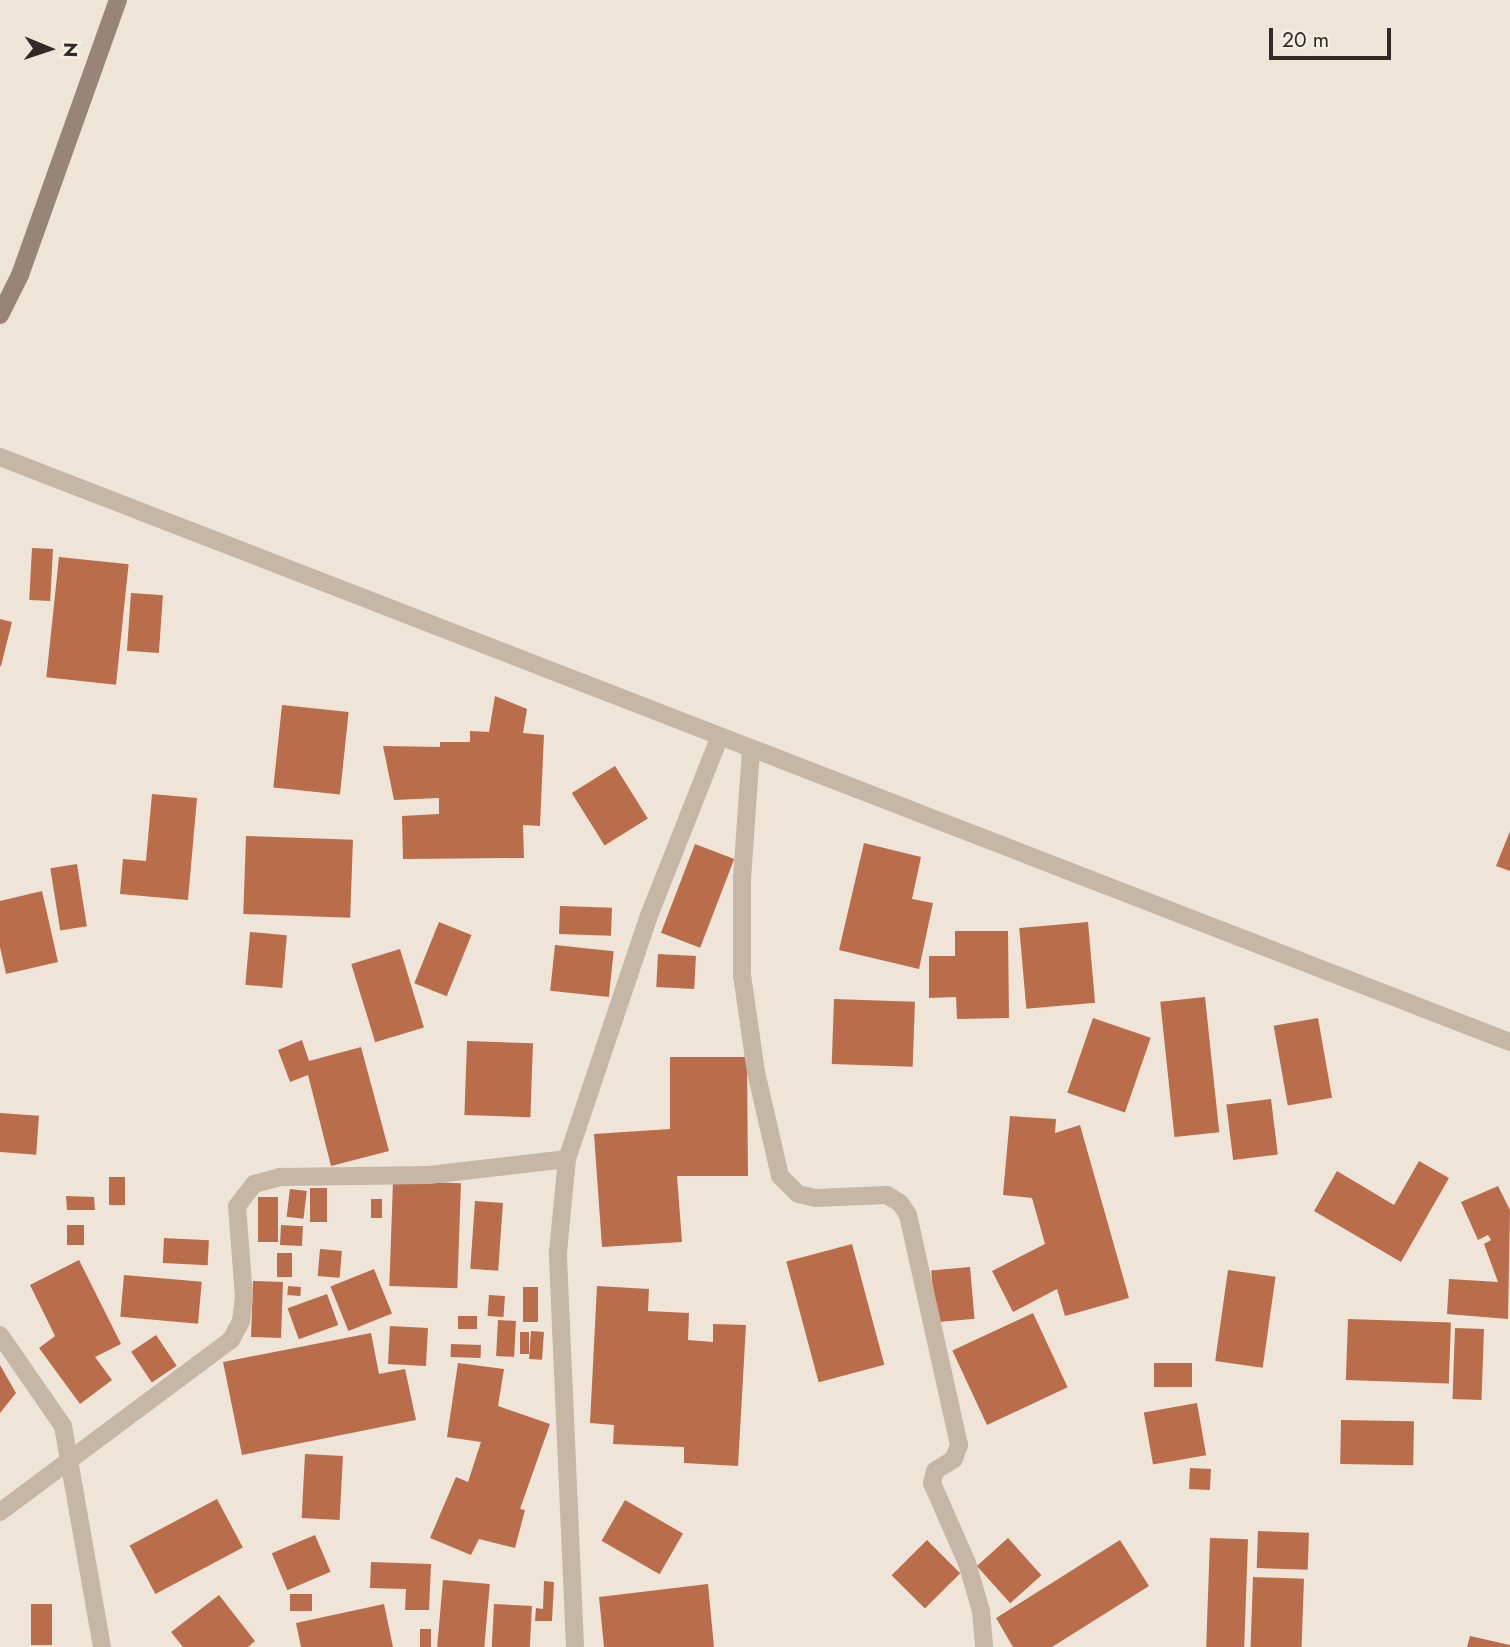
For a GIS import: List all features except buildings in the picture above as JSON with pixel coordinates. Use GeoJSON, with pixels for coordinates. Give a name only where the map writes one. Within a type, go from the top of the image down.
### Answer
{"type":"FeatureCollection","features":[{"type":"Feature","properties":{"kind":"street"},"geometry":{"type":"LineString","coordinates":[[0,315],[20,275],[118,0]]}},
{"type":"Feature","properties":{"kind":"street"},"geometry":{"type":"LineString","coordinates":[[0,457],[719,739],[1510,1042]]}},
{"type":"Feature","properties":{"kind":"street"},"geometry":{"type":"LineString","coordinates":[[575,1647],[558,1252],[567,1159],[648,918],[719,739]]}},
{"type":"Feature","properties":{"kind":"street"},"geometry":{"type":"LineString","coordinates":[[751,750],[742,879],[744,997],[780,1176],[798,1194],[816,1198],[887,1195],[908,1215],[959,1445],[954,1459],[935,1471],[932,1483],[967,1563],[981,1611],[984,1647]]}},
{"type":"Feature","properties":{"kind":"street"},"geometry":{"type":"LineString","coordinates":[[0,1512],[231,1340],[241,1321],[244,1297],[237,1206],[254,1184],[281,1177],[429,1175],[567,1159]]}},
{"type":"Feature","properties":{"kind":"street"},"geometry":{"type":"LineString","coordinates":[[0,1335],[48,1398],[63,1426],[72,1459],[102,1647]]}}]}
